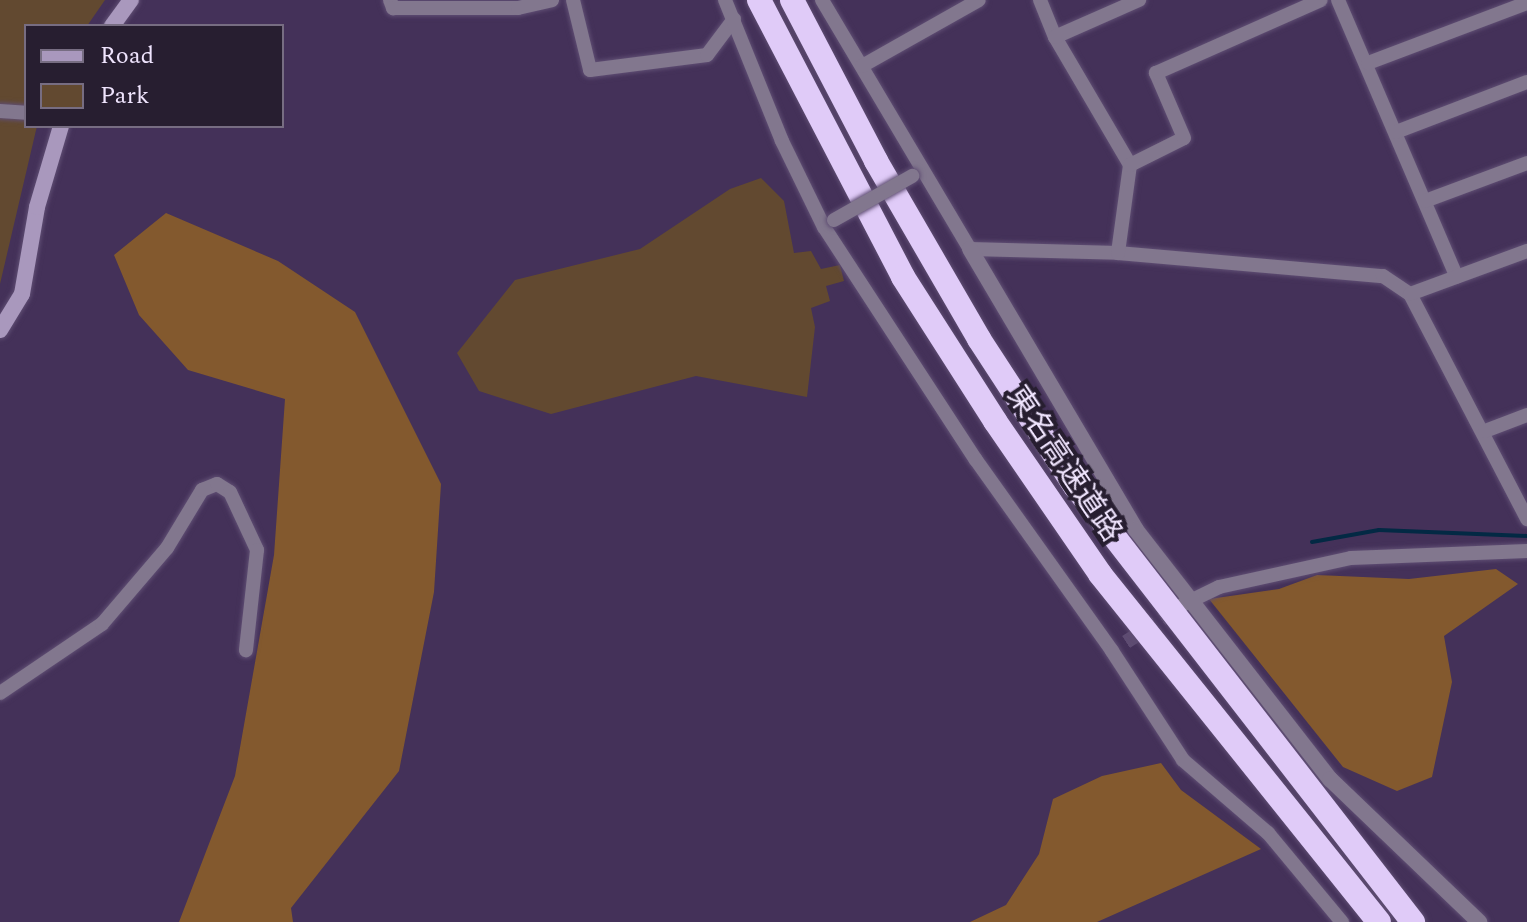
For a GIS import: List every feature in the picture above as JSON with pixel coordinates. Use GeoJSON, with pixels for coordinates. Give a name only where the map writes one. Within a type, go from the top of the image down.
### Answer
{"type":"FeatureCollection","features":[{"type":"Feature","properties":{"kind":"highway","name":"東名高速道路"},"geometry":{"type":"LineString","coordinates":[[759,0],[903,277],[995,421],[1100,574],[1379,922]]}},
{"type":"Feature","properties":{"kind":"highway","name":"東名高速道路"},"geometry":{"type":"LineString","coordinates":[[792,0],[883,175],[979,339],[1075,486],[1413,922]]}},
{"type":"Feature","properties":{"kind":"main road"},"geometry":{"type":"LineString","coordinates":[[113,24],[131,0]]}},
{"type":"Feature","properties":{"kind":"main road"},"geometry":{"type":"LineString","coordinates":[[0,330],[22,294],[37,207],[60,128]]}},
{"type":"Feature","properties":{"kind":"street"},"geometry":{"type":"LineString","coordinates":[[390,0],[393,8],[518,8],[552,0]]}},
{"type":"Feature","properties":{"kind":"street"},"geometry":{"type":"LineString","coordinates":[[573,0],[590,70],[707,55],[734,19]]}},
{"type":"Feature","properties":{"kind":"street"},"geometry":{"type":"LineString","coordinates":[[725,0],[782,141],[829,224],[976,460],[1112,651],[1183,760],[1268,833],[1342,922]]}},
{"type":"Feature","properties":{"kind":"street"},"geometry":{"type":"LineString","coordinates":[[822,0],[862,66],[918,173],[970,249],[1136,530],[1188,603],[1330,779],[1479,922]]}},
{"type":"Feature","properties":{"kind":"street"},"geometry":{"type":"LineString","coordinates":[[862,66],[979,0]]}},
{"type":"Feature","properties":{"kind":"street"},"geometry":{"type":"LineString","coordinates":[[1040,0],[1055,37],[1130,165],[1118,253]]}},
{"type":"Feature","properties":{"kind":"street"},"geometry":{"type":"LineString","coordinates":[[1055,37],[1139,0]]}},
{"type":"Feature","properties":{"kind":"street"},"geometry":{"type":"LineString","coordinates":[[1130,165],[1184,138],[1156,73],[1321,0]]}},
{"type":"Feature","properties":{"kind":"street"},"geometry":{"type":"LineString","coordinates":[[1338,0],[1368,63],[1457,277]]}},
{"type":"Feature","properties":{"kind":"street"},"geometry":{"type":"LineString","coordinates":[[1368,63],[1527,3]]}},
{"type":"Feature","properties":{"kind":"street"},"geometry":{"type":"LineString","coordinates":[[1396,132],[1527,82]]}},
{"type":"Feature","properties":{"kind":"street"},"geometry":{"type":"LineString","coordinates":[[0,111],[24,113]]}},
{"type":"Feature","properties":{"kind":"street"},"geometry":{"type":"LineString","coordinates":[[1425,201],[1527,163]]}},
{"type":"Feature","properties":{"kind":"street"},"geometry":{"type":"LineString","coordinates":[[829,224],[918,173]]}},
{"type":"Feature","properties":{"kind":"street"},"geometry":{"type":"LineString","coordinates":[[970,249],[1118,253],[1383,276],[1410,294],[1485,431],[1527,519]]}},
{"type":"Feature","properties":{"kind":"street"},"geometry":{"type":"LineString","coordinates":[[1410,294],[1527,251]]}},
{"type":"Feature","properties":{"kind":"street"},"geometry":{"type":"LineString","coordinates":[[1485,431],[1527,415]]}},
{"type":"Feature","properties":{"kind":"street"},"geometry":{"type":"LineString","coordinates":[[0,693],[102,624],[167,548],[202,490],[217,484],[230,492],[257,550],[246,650]]}},
{"type":"Feature","properties":{"kind":"street"},"geometry":{"type":"LineString","coordinates":[[1188,603],[1219,587],[1351,558],[1527,551]]}},
{"type":"Feature","properties":{"kind":"street"},"geometry":{"type":"LineString","coordinates":[[1112,651],[1126,642]]}},
{"type":"Feature","properties":{"kind":"green space"},"geometry":{"type":"Polygon","coordinates":[[[0,0],[105,0],[88,24],[24,24],[24,128],[37,128],[0,284],[0,0]]]}},
{"type":"Feature","properties":{"kind":"green space"},"geometry":{"type":"Polygon","coordinates":[[[761,178],[784,201],[794,253],[811,251],[821,269],[840,265],[844,281],[826,286],[830,301],[811,308],[815,327],[807,397],[696,376],[551,414],[479,391],[457,353],[515,280],[640,249],[730,189],[761,178]]]}},
{"type":"Feature","properties":{"kind":"shaded area"},"geometry":{"type":"Polygon","coordinates":[[[166,213],[278,261],[355,312],[441,484],[434,592],[399,771],[291,908],[293,922],[179,922],[235,776],[274,555],[285,399],[188,370],[139,315],[114,255],[166,213]]]}},
{"type":"Feature","properties":{"kind":"shaded area"},"geometry":{"type":"Polygon","coordinates":[[[1496,569],[1518,584],[1444,636],[1452,682],[1432,777],[1397,791],[1343,767],[1209,599],[1279,589],[1317,575],[1409,579],[1496,569]]]}},
{"type":"Feature","properties":{"kind":"shaded area"},"geometry":{"type":"Polygon","coordinates":[[[1161,763],[1181,790],[1261,849],[1097,922],[970,922],[1006,905],[1039,854],[1053,799],[1102,776],[1161,763]]]}},
{"type":"Feature","properties":{"kind":"waterway"},"geometry":{"type":"LineString","coordinates":[[1312,542],[1379,530],[1527,536]]}},
{"type":"Feature","properties":{"kind":"tunnel"},"geometry":{"type":"LineString","coordinates":[[1126,642],[1179,608]]}}]}
